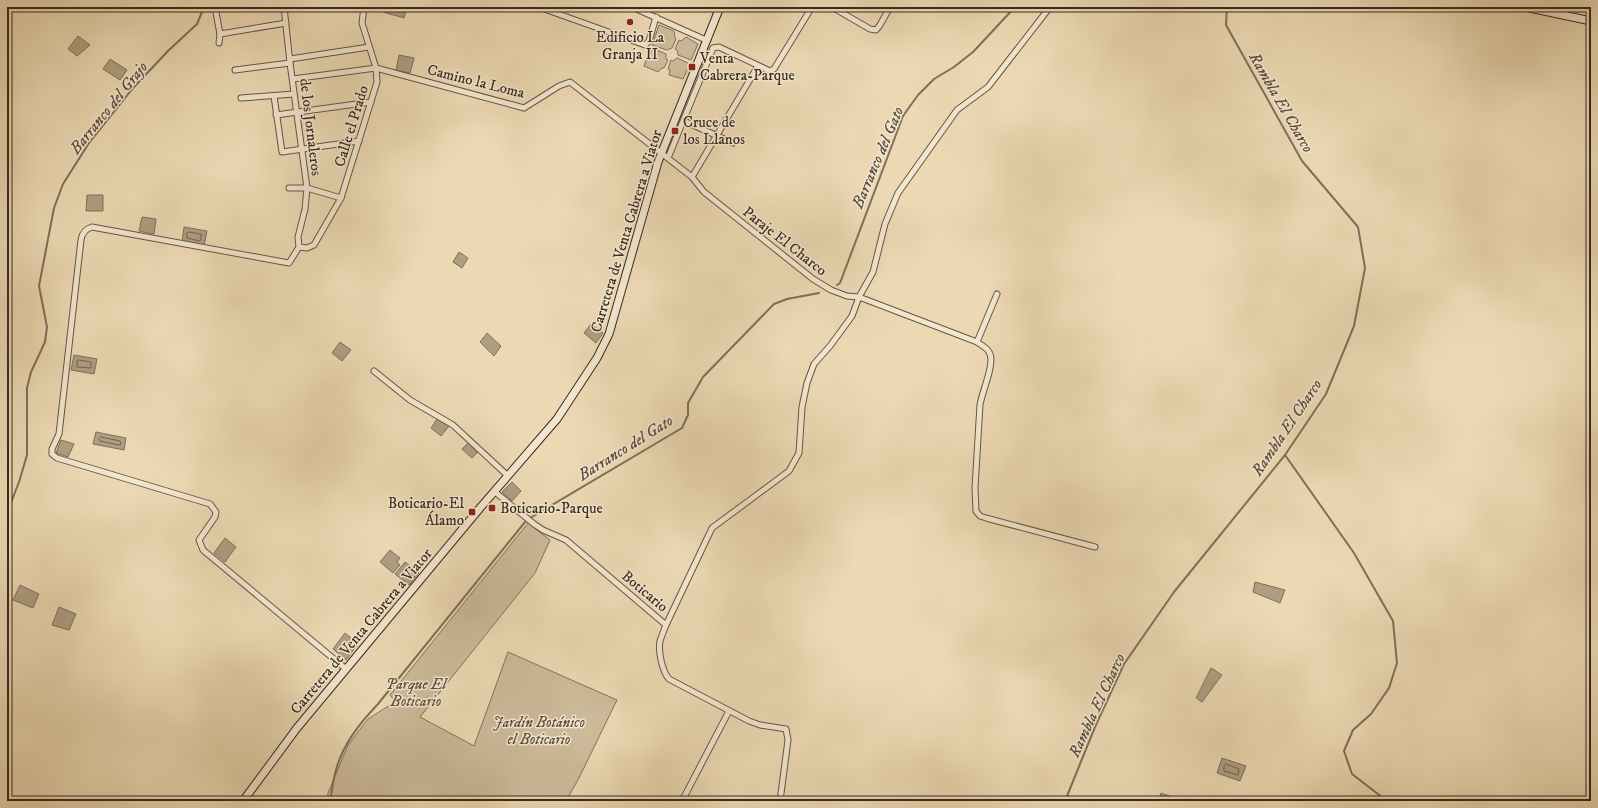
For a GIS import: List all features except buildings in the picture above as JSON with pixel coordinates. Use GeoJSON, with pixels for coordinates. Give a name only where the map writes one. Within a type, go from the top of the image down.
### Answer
{"type":"FeatureCollection","features":[{"type":"Feature","properties":{"kind":"street"},"geometry":{"type":"LineString","coordinates":[[215,7],[220,34],[219,43]]}},
{"type":"Feature","properties":{"kind":"street"},"geometry":{"type":"LineString","coordinates":[[284,8],[303,7]]}},
{"type":"Feature","properties":{"kind":"street","name":"Calle el Prado"},"geometry":{"type":"LineString","coordinates":[[299,247],[307,248],[314,245],[341,198],[372,102],[376,82],[376,68],[362,23],[364,7]]}},
{"type":"Feature","properties":{"kind":"street"},"geometry":{"type":"LineString","coordinates":[[540,7],[644,45],[649,41],[656,17]]}},
{"type":"Feature","properties":{"kind":"street"},"geometry":{"type":"LineString","coordinates":[[632,7],[706,40]]}},
{"type":"Feature","properties":{"kind":"street","name":"Carretera de Venta Cabrera a Viator"},"geometry":{"type":"LineString","coordinates":[[243,801],[297,728],[494,492],[557,419],[597,358],[609,334],[661,153],[720,7]]}},
{"type":"Feature","properties":{"kind":"street"},"geometry":{"type":"LineString","coordinates":[[668,158],[713,48],[718,47],[770,71],[774,69],[812,7]]}},
{"type":"Feature","properties":{"kind":"street"},"geometry":{"type":"LineString","coordinates":[[832,7],[870,29],[876,30],[890,7]]}},
{"type":"Feature","properties":{"kind":"street"},"geometry":{"type":"LineString","coordinates":[[666,625],[712,528],[789,471],[799,453],[802,407],[806,383],[814,364],[830,346],[852,316],[858,297],[873,272],[885,224],[898,193],[957,110],[988,87],[1050,7]]}},
{"type":"Feature","properties":{"kind":"street"},"geometry":{"type":"LineString","coordinates":[[1525,7],[1591,21]]}},
{"type":"Feature","properties":{"kind":"street","name":"de los Jornaleros"},"geometry":{"type":"LineString","coordinates":[[284,8],[307,188],[305,209],[298,237],[299,247]]}},
{"type":"Feature","properties":{"kind":"street"},"geometry":{"type":"LineString","coordinates":[[220,34],[286,23]]}},
{"type":"Feature","properties":{"kind":"street"},"geometry":{"type":"LineString","coordinates":[[235,70],[369,47]]}},
{"type":"Feature","properties":{"kind":"street"},"geometry":{"type":"LineString","coordinates":[[692,177],[718,136],[758,66]]}},
{"type":"Feature","properties":{"kind":"street"},"geometry":{"type":"LineString","coordinates":[[293,79],[376,68]]}},
{"type":"Feature","properties":{"kind":"street","name":"Camino la Loma"},"geometry":{"type":"LineString","coordinates":[[376,68],[524,108],[559,86],[570,82],[661,153]]}},
{"type":"Feature","properties":{"kind":"street"},"geometry":{"type":"LineString","coordinates":[[242,98],[294,94]]}},
{"type":"Feature","properties":{"kind":"street"},"geometry":{"type":"LineString","coordinates":[[274,96],[282,152],[359,141]]}},
{"type":"Feature","properties":{"kind":"street"},"geometry":{"type":"LineString","coordinates":[[276,115],[372,102]]}},
{"type":"Feature","properties":{"kind":"street"},"geometry":{"type":"LineString","coordinates":[[684,121],[732,143]]}},
{"type":"Feature","properties":{"kind":"street","name":"Paraje El Charco"},"geometry":{"type":"LineString","coordinates":[[661,153],[692,177],[704,192],[818,282],[847,296],[858,297],[977,342]]}},
{"type":"Feature","properties":{"kind":"street"},"geometry":{"type":"LineString","coordinates":[[289,188],[307,188],[341,198]]}},
{"type":"Feature","properties":{"kind":"street"},"geometry":{"type":"LineString","coordinates":[[299,247],[289,263],[92,227],[87,228],[81,240],[59,434],[52,449],[52,454],[57,458],[210,504],[216,512],[215,517],[199,540],[203,550],[346,669]]}},
{"type":"Feature","properties":{"kind":"street"},"geometry":{"type":"LineString","coordinates":[[997,294],[977,342],[989,351],[992,358],[992,365],[981,394],[975,488],[976,511],[980,516],[986,518],[1095,547]]}},
{"type":"Feature","properties":{"kind":"street"},"geometry":{"type":"LineString","coordinates":[[374,371],[410,400],[453,425],[508,476]]}},
{"type":"Feature","properties":{"kind":"street","name":"Boticario"},"geometry":{"type":"LineString","coordinates":[[494,492],[534,524],[543,530],[566,540],[666,625],[660,641],[660,649],[665,675],[669,679],[729,711],[760,725],[786,729],[788,732],[788,740],[780,801]]}},
{"type":"Feature","properties":{"kind":"street"},"geometry":{"type":"LineString","coordinates":[[682,801],[729,711]]}},
{"type":"Feature","properties":{"kind":"green space"},"geometry":{"type":"Polygon","coordinates":[[[659,25],[674,31],[676,39],[672,48],[667,50],[652,45],[659,25]]]}},
{"type":"Feature","properties":{"kind":"green space"},"geometry":{"type":"Polygon","coordinates":[[[686,37],[698,44],[691,60],[678,55],[677,50],[675,49],[679,40],[681,41],[686,37]]]}},
{"type":"Feature","properties":{"kind":"green space"},"geometry":{"type":"Polygon","coordinates":[[[652,48],[666,54],[666,59],[668,60],[664,68],[658,72],[644,66],[646,60],[648,60],[652,48]]]}},
{"type":"Feature","properties":{"kind":"green space"},"geometry":{"type":"Polygon","coordinates":[[[677,58],[690,64],[683,79],[669,75],[670,70],[668,69],[671,60],[673,61],[677,58]]]}},
{"type":"Feature","properties":{"kind":"green space","name":"Jardín Botánico el Boticario"},"geometry":{"type":"Polygon","coordinates":[[[528,523],[550,540],[535,573],[420,717],[474,746],[508,652],[617,700],[579,778],[566,801],[327,801],[328,793],[348,745],[368,719],[393,703],[398,705],[390,695],[528,523]]]}},
{"type":"Feature","properties":{"kind":"water"},"geometry":{"type":"Polygon","coordinates":[[[384,7],[407,7],[404,18],[383,12],[384,7]]]}},
{"type":"Feature","properties":{"kind":"water"},"geometry":{"type":"Polygon","coordinates":[[[78,36],[90,45],[77,56],[68,49],[78,36]]]}},
{"type":"Feature","properties":{"kind":"water"},"geometry":{"type":"Polygon","coordinates":[[[399,55],[414,58],[410,73],[396,70],[399,55]]]}},
{"type":"Feature","properties":{"kind":"water"},"geometry":{"type":"Polygon","coordinates":[[[110,59],[127,70],[120,80],[103,69],[110,59]]]}},
{"type":"Feature","properties":{"kind":"water"},"geometry":{"type":"Polygon","coordinates":[[[87,195],[103,195],[103,211],[86,211],[87,195]]]}},
{"type":"Feature","properties":{"kind":"water"},"geometry":{"type":"Polygon","coordinates":[[[142,217],[156,219],[154,234],[139,231],[142,217]]]}},
{"type":"Feature","properties":{"kind":"water"},"geometry":{"type":"Polygon","coordinates":[[[184,227],[207,231],[204,246],[182,242],[184,227]]]}},
{"type":"Feature","properties":{"kind":"water"},"geometry":{"type":"Polygon","coordinates":[[[459,252],[468,258],[462,268],[453,262],[459,252]]]}},
{"type":"Feature","properties":{"kind":"water"},"geometry":{"type":"Polygon","coordinates":[[[591,324],[603,333],[596,343],[584,333],[591,324]]]}},
{"type":"Feature","properties":{"kind":"water"},"geometry":{"type":"Polygon","coordinates":[[[487,333],[501,346],[494,356],[480,342],[487,333]]]}},
{"type":"Feature","properties":{"kind":"water"},"geometry":{"type":"Polygon","coordinates":[[[340,342],[351,350],[342,361],[332,353],[340,342]]]}},
{"type":"Feature","properties":{"kind":"water"},"geometry":{"type":"Polygon","coordinates":[[[74,355],[97,359],[94,374],[71,370],[74,355]]]}},
{"type":"Feature","properties":{"kind":"water"},"geometry":{"type":"Polygon","coordinates":[[[437,419],[449,426],[441,436],[431,428],[437,419]]]}},
{"type":"Feature","properties":{"kind":"water"},"geometry":{"type":"Polygon","coordinates":[[[96,432],[126,438],[124,450],[93,444],[96,432]]]}},
{"type":"Feature","properties":{"kind":"water"},"geometry":{"type":"Polygon","coordinates":[[[61,440],[74,444],[68,457],[56,453],[61,440]]]}},
{"type":"Feature","properties":{"kind":"water"},"geometry":{"type":"Polygon","coordinates":[[[468,443],[478,452],[472,458],[462,449],[468,443]]]}},
{"type":"Feature","properties":{"kind":"water"},"geometry":{"type":"Polygon","coordinates":[[[512,482],[521,491],[512,501],[502,492],[512,482]]]}},
{"type":"Feature","properties":{"kind":"water"},"geometry":{"type":"Polygon","coordinates":[[[225,538],[236,547],[225,562],[214,553],[225,538]]]}},
{"type":"Feature","properties":{"kind":"water"},"geometry":{"type":"Polygon","coordinates":[[[390,550],[400,558],[397,562],[400,565],[393,573],[380,562],[390,550]]]}},
{"type":"Feature","properties":{"kind":"water"},"geometry":{"type":"Polygon","coordinates":[[[405,562],[419,573],[409,585],[395,574],[405,562]]]}},
{"type":"Feature","properties":{"kind":"water"},"geometry":{"type":"Polygon","coordinates":[[[1255,582],[1285,590],[1280,603],[1253,592],[1255,582]]]}},
{"type":"Feature","properties":{"kind":"water"},"geometry":{"type":"Polygon","coordinates":[[[20,585],[39,594],[33,608],[13,600],[20,585]]]}},
{"type":"Feature","properties":{"kind":"water"},"geometry":{"type":"Polygon","coordinates":[[[59,607],[76,614],[69,630],[52,625],[59,607]]]}},
{"type":"Feature","properties":{"kind":"water"},"geometry":{"type":"Polygon","coordinates":[[[345,633],[358,644],[346,660],[333,649],[345,633]]]}},
{"type":"Feature","properties":{"kind":"water"},"geometry":{"type":"Polygon","coordinates":[[[1211,668],[1222,675],[1202,702],[1196,698],[1211,668]]]}},
{"type":"Feature","properties":{"kind":"water"},"geometry":{"type":"Polygon","coordinates":[[[1222,758],[1246,766],[1240,781],[1217,773],[1222,758]]]}},
{"type":"Feature","properties":{"kind":"water"},"geometry":{"type":"Polygon","coordinates":[[[1161,793],[1183,801],[1158,801],[1161,793]]]}},
{"type":"Feature","properties":{"kind":"waterway","name":"Barranco del Grajo"},"geometry":{"type":"LineString","coordinates":[[7,513],[19,482],[27,455],[27,388],[31,372],[45,342],[47,327],[39,286],[54,208],[63,184],[89,143],[133,88],[169,50],[197,24],[204,7]]}},
{"type":"Feature","properties":{"kind":"waterway","name":"Barranco del Gato"},"geometry":{"type":"LineString","coordinates":[[837,285],[840,283],[903,116],[918,95],[934,79],[954,67],[973,52],[1015,7]]}},
{"type":"Feature","properties":{"kind":"waterway","name":"Rambla El Charco"},"geometry":{"type":"LineString","coordinates":[[1065,801],[1095,727],[1124,664],[1174,592],[1285,455],[1326,394],[1354,326],[1365,268],[1358,227],[1302,161],[1226,25],[1227,7]]}},
{"type":"Feature","properties":{"kind":"waterway","name":"Barranco del Gato"},"geometry":{"type":"LineString","coordinates":[[530,518],[682,428],[688,415],[688,403],[703,377],[774,304],[787,299],[819,293]]}},
{"type":"Feature","properties":{"kind":"waterway"},"geometry":{"type":"LineString","coordinates":[[1285,455],[1354,553],[1393,621],[1397,663],[1389,688],[1371,714],[1353,730],[1344,751],[1352,774],[1387,801]]}},
{"type":"Feature","properties":{"kind":"waterway","name":"Barranco del Gato"},"geometry":{"type":"LineString","coordinates":[[330,801],[339,760],[353,734],[525,522]]}},
{"type":"Feature","properties":{"kind":"place","name":"Edificio La Granja II"},"geometry":{"type":"Point","coordinates":[630,22]}},
{"type":"Feature","properties":{"kind":"place","name":"Venta Cabrera-Parque"},"geometry":{"type":"Point","coordinates":[692,67]}},
{"type":"Feature","properties":{"kind":"place","name":"Cruce de los Llanos"},"geometry":{"type":"Point","coordinates":[675,131]}},
{"type":"Feature","properties":{"kind":"place","name":"Boticario-Parque"},"geometry":{"type":"Point","coordinates":[492,508]}},
{"type":"Feature","properties":{"kind":"place","name":"Boticario-El Álamo"},"geometry":{"type":"Point","coordinates":[472,512]}},
{"type":"Feature","properties":{"kind":"park label","name":"Parque El Boticario"},"geometry":{"type":"Point","coordinates":[416,692]}}]}
